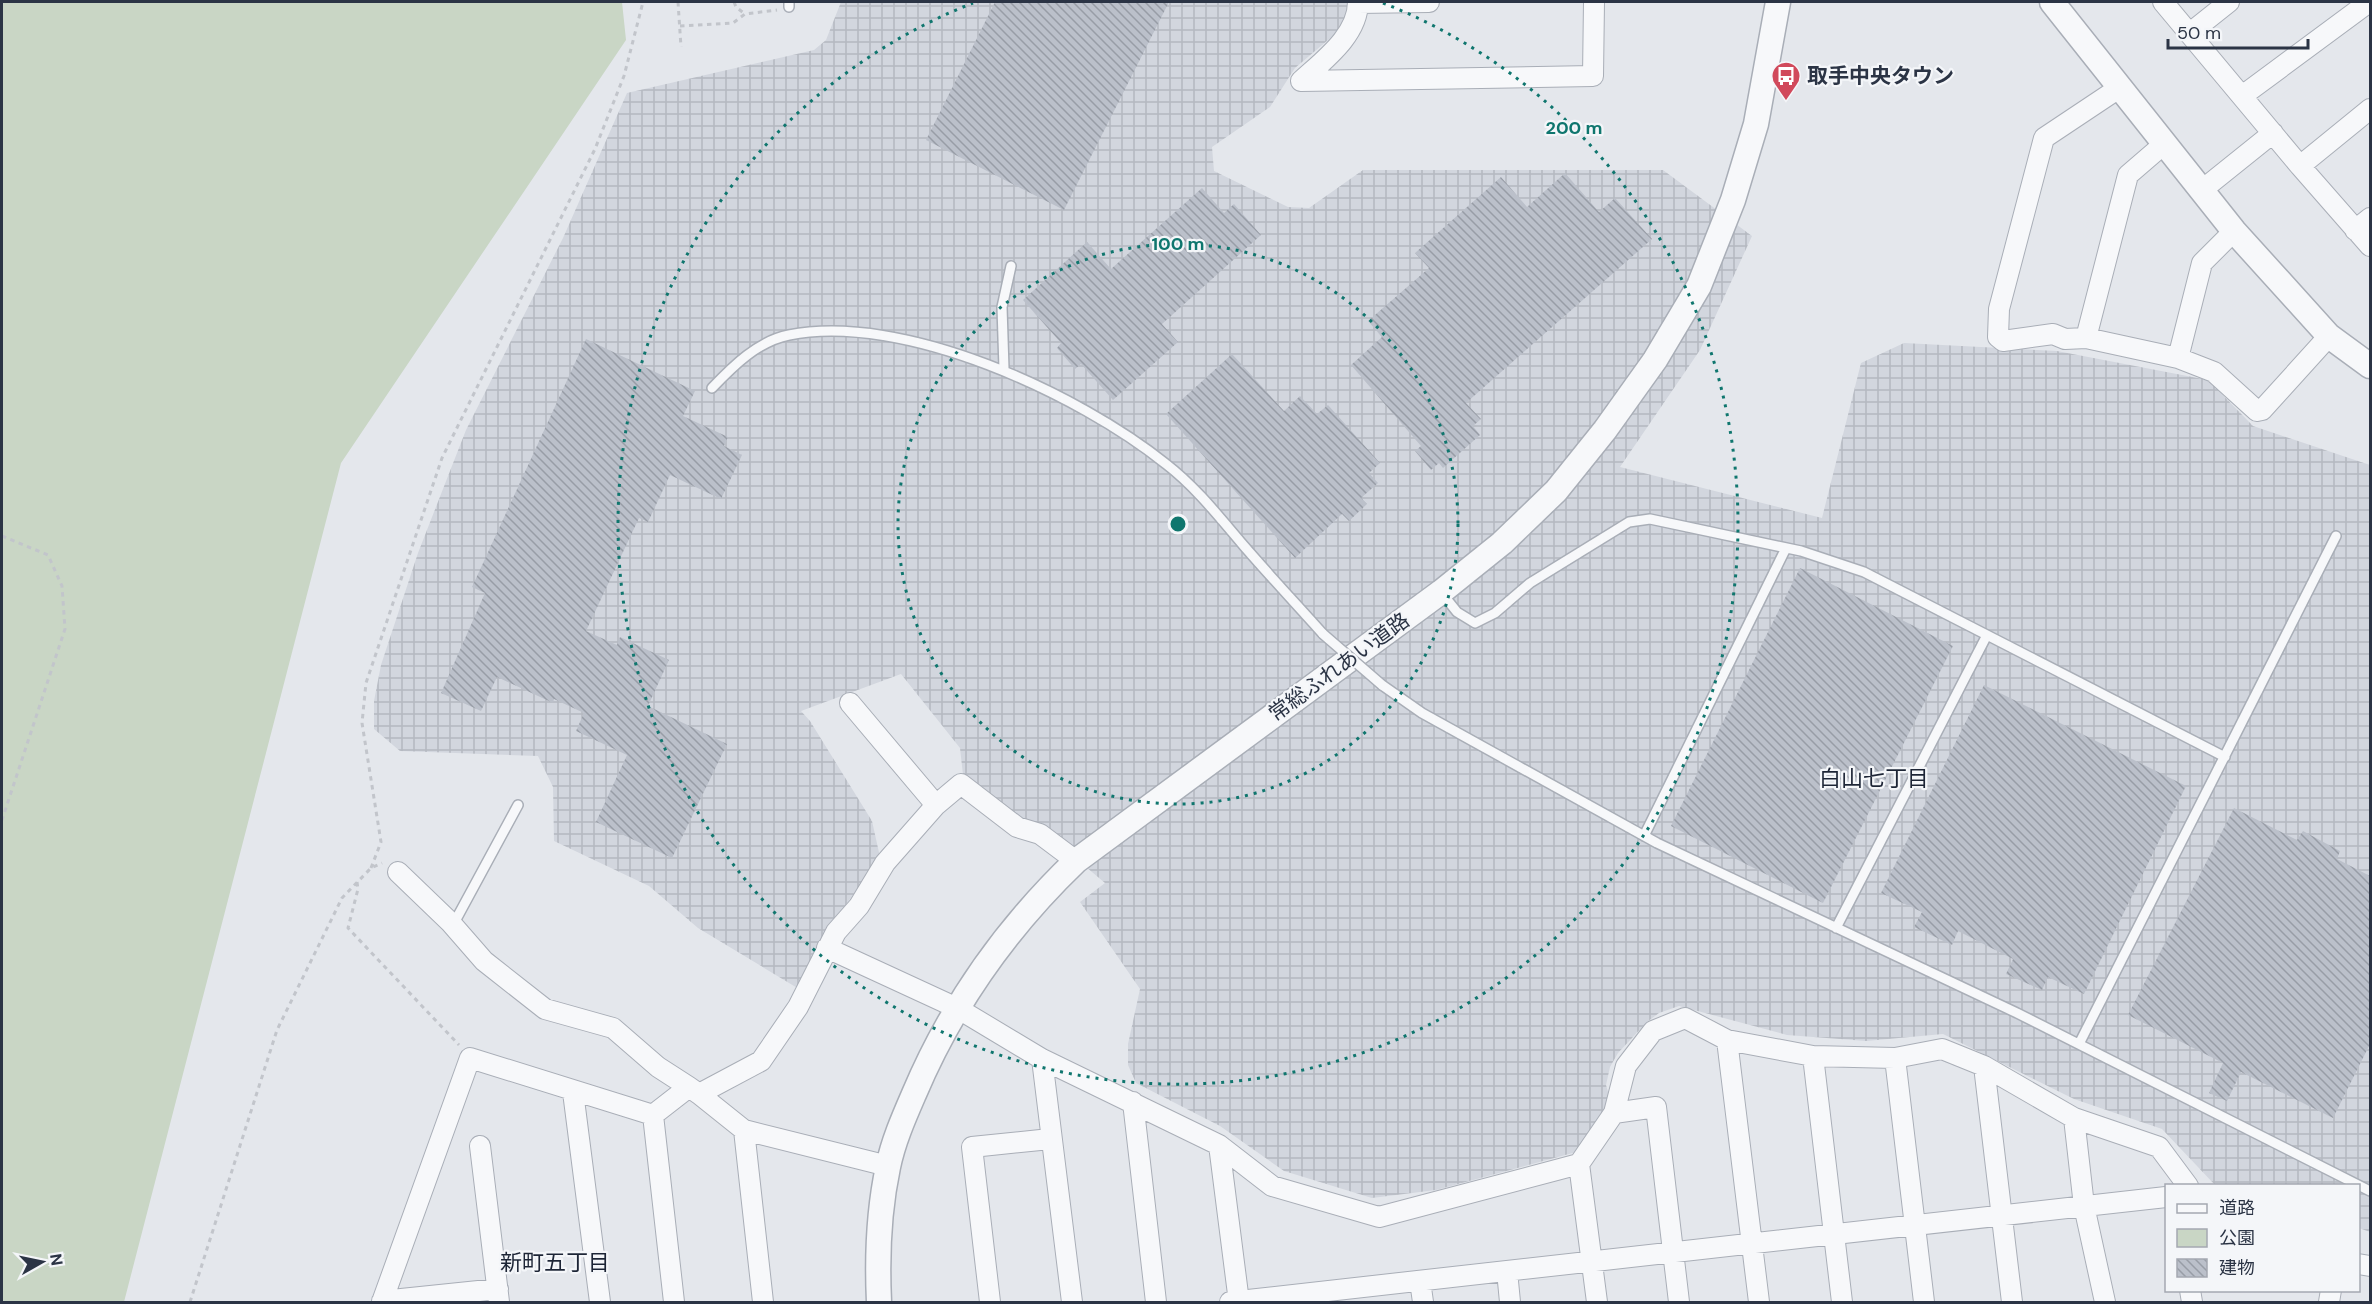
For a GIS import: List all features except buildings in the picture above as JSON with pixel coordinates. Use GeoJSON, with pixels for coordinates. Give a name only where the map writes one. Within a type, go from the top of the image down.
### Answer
{"type":"FeatureCollection","features":[{"type":"Feature","properties":{"kind":"street"},"geometry":{"type":"LineString","coordinates":[[1429,2],[1358,2],[1358,15],[1345,38],[1301,81],[1593,76],[1594,2]]}},
{"type":"Feature","properties":{"kind":"street","name":"常総ふれあい道路"},"geometry":{"type":"LineString","coordinates":[[879,1302],[881,1228],[888,1166],[927,1062],[957,1008],[1006,934],[1039,896],[1076,861],[1441,592],[1502,543],[1556,491],[1605,430],[1655,360],[1699,286],[1733,200],[1756,124],[1778,2]]}},
{"type":"Feature","properties":{"kind":"street"},"geometry":{"type":"LineString","coordinates":[[2052,2],[2234,231],[2329,336],[2370,366]]}},
{"type":"Feature","properties":{"kind":"street"},"geometry":{"type":"LineString","coordinates":[[2163,2],[2300,166],[2363,224],[2370,246]]}},
{"type":"Feature","properties":{"kind":"street"},"geometry":{"type":"LineString","coordinates":[[2190,33],[2229,2]]}},
{"type":"Feature","properties":{"kind":"street"},"geometry":{"type":"LineString","coordinates":[[2242,96],[2369,2]]}},
{"type":"Feature","properties":{"kind":"street"},"geometry":{"type":"LineString","coordinates":[[2119,88],[2044,138],[1999,309],[1996,331],[2003,341],[2053,334],[2065,339],[2086,338],[2178,358],[2214,372],[2257,411],[2262,410],[2329,336]]}},
{"type":"Feature","properties":{"kind":"street"},"geometry":{"type":"LineString","coordinates":[[2300,166],[2370,110]]}},
{"type":"Feature","properties":{"kind":"street"},"geometry":{"type":"LineString","coordinates":[[2202,190],[2273,133]]}},
{"type":"Feature","properties":{"kind":"street"},"geometry":{"type":"LineString","coordinates":[[2086,338],[2128,175],[2164,144]]}},
{"type":"Feature","properties":{"kind":"street"},"geometry":{"type":"LineString","coordinates":[[2178,358],[2202,263],[2234,231]]}},
{"type":"Feature","properties":{"kind":"street"},"geometry":{"type":"LineString","coordinates":[[850,703],[936,805]]}},
{"type":"Feature","properties":{"kind":"street"},"geometry":{"type":"LineString","coordinates":[[480,1146],[498,1296],[382,1302],[471,1058],[652,1116],[694,1090],[761,1061],[798,1007],[827,948],[859,906],[885,863],[936,805],[961,784],[1017,827],[1040,834],[1076,861]]}},
{"type":"Feature","properties":{"kind":"street"},"geometry":{"type":"LineString","coordinates":[[398,872],[453,925],[483,961],[545,1009],[613,1028],[658,1067],[694,1090],[744,1130],[888,1166]]}},
{"type":"Feature","properties":{"kind":"street"},"geometry":{"type":"LineString","coordinates":[[827,948],[957,1008],[1042,1059],[1219,1145],[1272,1186],[1379,1217],[1579,1164],[1614,1113],[1626,1066],[1653,1032],[1685,1018],[1727,1040],[1813,1056],[1895,1058],[1942,1049],[1984,1066],[2074,1118],[2159,1147],[2187,1184]]}},
{"type":"Feature","properties":{"kind":"street"},"geometry":{"type":"LineString","coordinates":[[1727,1040],[1759,1302]]}},
{"type":"Feature","properties":{"kind":"street"},"geometry":{"type":"LineString","coordinates":[[1813,1056],[1842,1302]]}},
{"type":"Feature","properties":{"kind":"street"},"geometry":{"type":"LineString","coordinates":[[1895,1058],[1924,1302]]}},
{"type":"Feature","properties":{"kind":"street"},"geometry":{"type":"LineString","coordinates":[[1042,1059],[1050,1139],[1072,1302]]}},
{"type":"Feature","properties":{"kind":"street"},"geometry":{"type":"LineString","coordinates":[[1984,1066],[2012,1302]]}},
{"type":"Feature","properties":{"kind":"street"},"geometry":{"type":"LineString","coordinates":[[573,1092],[600,1302]]}},
{"type":"Feature","properties":{"kind":"street"},"geometry":{"type":"LineString","coordinates":[[1133,1102],[1156,1302]]}},
{"type":"Feature","properties":{"kind":"street"},"geometry":{"type":"LineString","coordinates":[[1614,1113],[1656,1107],[1678,1302]]}},
{"type":"Feature","properties":{"kind":"street"},"geometry":{"type":"LineString","coordinates":[[652,1116],[674,1302]]}},
{"type":"Feature","properties":{"kind":"street"},"geometry":{"type":"LineString","coordinates":[[2074,1118],[2084,1206],[2105,1302]]}},
{"type":"Feature","properties":{"kind":"street"},"geometry":{"type":"LineString","coordinates":[[744,1130],[763,1302]]}},
{"type":"Feature","properties":{"kind":"street"},"geometry":{"type":"LineString","coordinates":[[990,1302],[972,1147],[1050,1139]]}},
{"type":"Feature","properties":{"kind":"street"},"geometry":{"type":"LineString","coordinates":[[1219,1145],[1236,1302],[1323,1297],[1420,1281],[2165,1197]]}},
{"type":"Feature","properties":{"kind":"street"},"geometry":{"type":"LineString","coordinates":[[1579,1164],[1597,1302]]}},
{"type":"Feature","properties":{"kind":"street"},"geometry":{"type":"LineString","coordinates":[[1508,1271],[1510,1302]]}},
{"type":"Feature","properties":{"kind":"street"},"geometry":{"type":"LineString","coordinates":[[1420,1281],[1423,1302]]}},
{"type":"Feature","properties":{"kind":"lane"},"geometry":{"type":"LineString","coordinates":[[1004,369],[1002,307],[1011,266]]}},
{"type":"Feature","properties":{"kind":"lane"},"geometry":{"type":"LineString","coordinates":[[712,388],[739,361],[758,349],[788,335],[828,332],[884,334],[1004,369],[1107,422],[1167,464],[1204,500],[1323,634],[1382,685],[1422,713],[1644,836],[2079,1044],[2356,1184]]}},
{"type":"Feature","properties":{"kind":"lane"},"geometry":{"type":"LineString","coordinates":[[1441,592],[1456,612],[1475,623],[1495,613],[1530,583],[1629,522],[1650,519],[1786,548],[1864,572],[2225,757]]}},
{"type":"Feature","properties":{"kind":"lane"},"geometry":{"type":"LineString","coordinates":[[2079,1044],[2336,536]]}},
{"type":"Feature","properties":{"kind":"lane"},"geometry":{"type":"LineString","coordinates":[[1644,836],[1786,548]]}},
{"type":"Feature","properties":{"kind":"lane"},"geometry":{"type":"LineString","coordinates":[[1836,928],[1987,635]]}},
{"type":"Feature","properties":{"kind":"lane"},"geometry":{"type":"LineString","coordinates":[[453,925],[518,805]]}},
{"type":"Feature","properties":{"kind":"path"},"geometry":{"type":"LineString","coordinates":[[371,868],[381,842],[362,723],[366,682],[442,458],[595,148],[624,76],[643,2]]}},
{"type":"Feature","properties":{"kind":"path"},"geometry":{"type":"LineString","coordinates":[[678,2],[681,47]]}},
{"type":"Feature","properties":{"kind":"path"},"geometry":{"type":"LineString","coordinates":[[734,2],[736,7],[745,14]]}},
{"type":"Feature","properties":{"kind":"path"},"geometry":{"type":"LineString","coordinates":[[680,26],[733,23],[745,14],[789,4]]}},
{"type":"Feature","properties":{"kind":"path"},"geometry":{"type":"LineString","coordinates":[[2,536],[48,555],[62,586],[65,629],[2,820]]}},
{"type":"Feature","properties":{"kind":"path"},"geometry":{"type":"LineString","coordinates":[[190,1302],[277,1030],[342,898],[371,868],[382,863],[398,872]]}},
{"type":"Feature","properties":{"kind":"path"},"geometry":{"type":"LineString","coordinates":[[357,881],[358,889],[348,928],[471,1058]]}},
{"type":"Feature","properties":{"kind":"shaded area"},"geometry":{"type":"Polygon","coordinates":[[[841,2],[1349,2],[1341,29],[1295,68],[1270,107],[1212,147],[1214,171],[1288,207],[1309,208],[1363,170],[1663,170],[1752,236],[1700,350],[1620,467],[1822,518],[1861,363],[1904,343],[2057,351],[2208,380],[2253,426],[2370,465],[2370,1232],[2360,1228],[2360,1184],[2214,1184],[2162,1129],[2074,1099],[1943,1034],[1866,1041],[1787,1035],[1679,1006],[1659,1013],[1647,1022],[1618,1053],[1610,1067],[1606,1085],[1614,1113],[1580,1151],[1436,1190],[1372,1198],[1284,1171],[1220,1126],[1136,1083],[1128,1065],[1128,1044],[1140,989],[1080,902],[1105,883],[1054,840],[1017,819],[963,775],[960,748],[901,674],[801,711],[810,721],[872,821],[880,857],[830,927],[799,989],[698,928],[649,886],[554,841],[553,787],[538,756],[400,751],[374,729],[374,701],[381,665],[418,553],[466,430],[563,238],[627,93],[814,50],[826,40],[841,2]]]}},
{"type":"Feature","properties":{"kind":"green space"},"geometry":{"type":"Polygon","coordinates":[[[2,2],[622,2],[626,40],[341,463],[124,1302],[2,1302],[2,2]]]}},
{"type":"Feature","properties":{"kind":"place","name":"取手中央タウン"},"geometry":{"type":"Point","coordinates":[1786,102]}},
{"type":"Feature","properties":{"kind":"district","name":"白山七丁目"},"geometry":{"type":"Point","coordinates":[1874,778]}},
{"type":"Feature","properties":{"kind":"district","name":"新町五丁目"},"geometry":{"type":"Point","coordinates":[555,1262]}}]}
